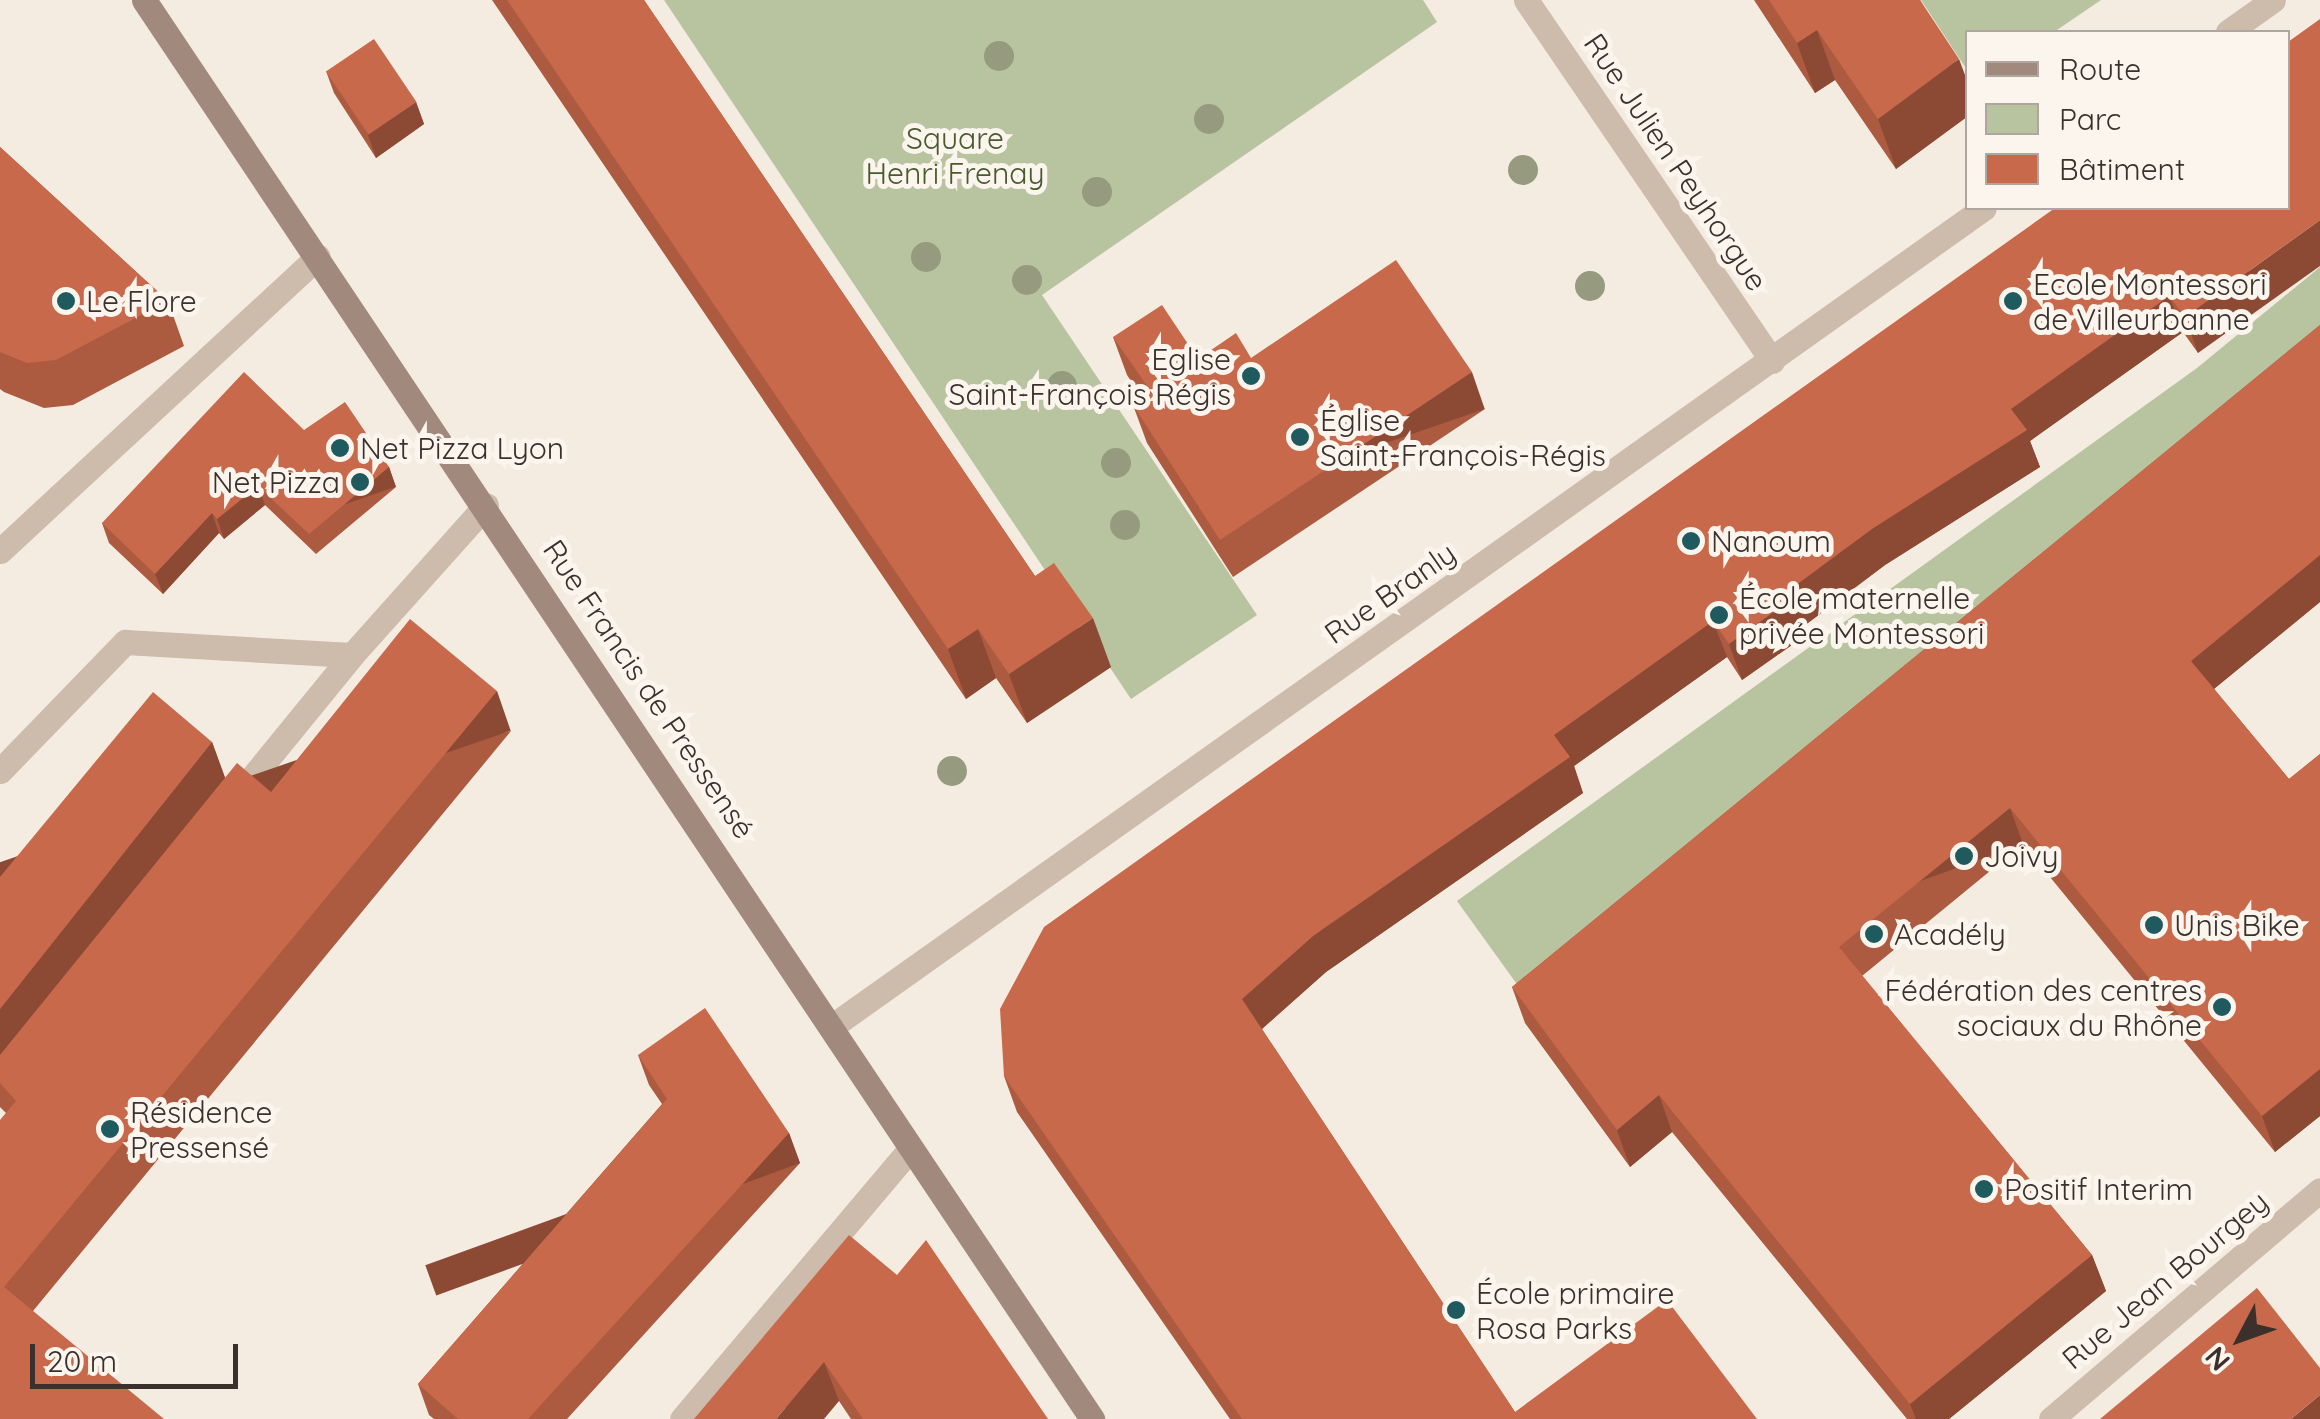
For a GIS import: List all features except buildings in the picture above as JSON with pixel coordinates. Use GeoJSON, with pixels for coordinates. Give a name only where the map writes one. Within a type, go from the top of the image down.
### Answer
{"type":"FeatureCollection","features":[{"type":"Feature","properties":{"kind":"street","name":"Rue Francis de Pressensé"},"geometry":{"type":"LineString","coordinates":[[144,0],[486,505],[909,1150],[1092,1419]]}},
{"type":"Feature","properties":{"kind":"street","name":"Rue Julien Peyhorgue"},"geometry":{"type":"LineString","coordinates":[[1526,0],[1772,361]]}},
{"type":"Feature","properties":{"kind":"street"},"geometry":{"type":"LineString","coordinates":[[2231,30],[2273,0]]}},
{"type":"Feature","properties":{"kind":"street","name":"Rue Branly"},"geometry":{"type":"LineString","coordinates":[[831,1027],[1981,210]]}},
{"type":"Feature","properties":{"kind":"street"},"geometry":{"type":"LineString","coordinates":[[0,551],[318,257]]}},
{"type":"Feature","properties":{"kind":"street"},"geometry":{"type":"LineString","coordinates":[[214,825],[352,655],[486,505]]}},
{"type":"Feature","properties":{"kind":"street"},"geometry":{"type":"LineString","coordinates":[[0,771],[125,642],[352,655]]}},
{"type":"Feature","properties":{"kind":"street"},"geometry":{"type":"LineString","coordinates":[[682,1419],[909,1150]]}},
{"type":"Feature","properties":{"kind":"street","name":"Rue Jean Bourgey"},"geometry":{"type":"LineString","coordinates":[[2051,1419],[2320,1190]]}},
{"type":"Feature","properties":{"kind":"green space","name":"Square Henri Frenay"},"geometry":{"type":"Polygon","coordinates":[[[664,0],[1423,0],[1437,22],[1042,295],[1257,615],[1131,699],[664,0]]]}},
{"type":"Feature","properties":{"kind":"green space"},"geometry":{"type":"Polygon","coordinates":[[[1921,0],[2101,0],[2057,30],[1965,30],[1965,67],[1921,0]]]}},
{"type":"Feature","properties":{"kind":"green space"},"geometry":{"type":"Polygon","coordinates":[[[2320,267],[2320,345],[1524,994],[1457,901],[2197,368],[2320,267]]]}},
{"type":"Feature","properties":{"kind":"place","name":"Le Flore"},"geometry":{"type":"Point","coordinates":[66,301]}},
{"type":"Feature","properties":{"kind":"place","name":"Ecole Montessori de Villeurbanne"},"geometry":{"type":"Point","coordinates":[2013,301]}},
{"type":"Feature","properties":{"kind":"place","name":"Eglise Saint-François Régis"},"geometry":{"type":"Point","coordinates":[1251,376]}},
{"type":"Feature","properties":{"kind":"place","name":"Église Saint-François-Régis"},"geometry":{"type":"Point","coordinates":[1300,437]}},
{"type":"Feature","properties":{"kind":"place","name":"Net Pizza Lyon"},"geometry":{"type":"Point","coordinates":[340,448]}},
{"type":"Feature","properties":{"kind":"place","name":"Net Pizza"},"geometry":{"type":"Point","coordinates":[360,482]}},
{"type":"Feature","properties":{"kind":"place","name":"Nanoum"},"geometry":{"type":"Point","coordinates":[1691,541]}},
{"type":"Feature","properties":{"kind":"place","name":"École maternelle privée Montessori"},"geometry":{"type":"Point","coordinates":[1719,615]}},
{"type":"Feature","properties":{"kind":"place","name":"Joivy"},"geometry":{"type":"Point","coordinates":[1964,856]}},
{"type":"Feature","properties":{"kind":"place","name":"Unis Bike"},"geometry":{"type":"Point","coordinates":[2154,925]}},
{"type":"Feature","properties":{"kind":"place","name":"Acadély"},"geometry":{"type":"Point","coordinates":[1874,934]}},
{"type":"Feature","properties":{"kind":"place","name":"Fédération des centres sociaux du Rhône"},"geometry":{"type":"Point","coordinates":[2222,1007]}},
{"type":"Feature","properties":{"kind":"place","name":"Résidence Pressensé"},"geometry":{"type":"Point","coordinates":[110,1129]}},
{"type":"Feature","properties":{"kind":"place","name":"Positif Interim"},"geometry":{"type":"Point","coordinates":[1984,1189]}},
{"type":"Feature","properties":{"kind":"place","name":"École primaire Rosa Parks"},"geometry":{"type":"Point","coordinates":[1456,1310]}}]}
